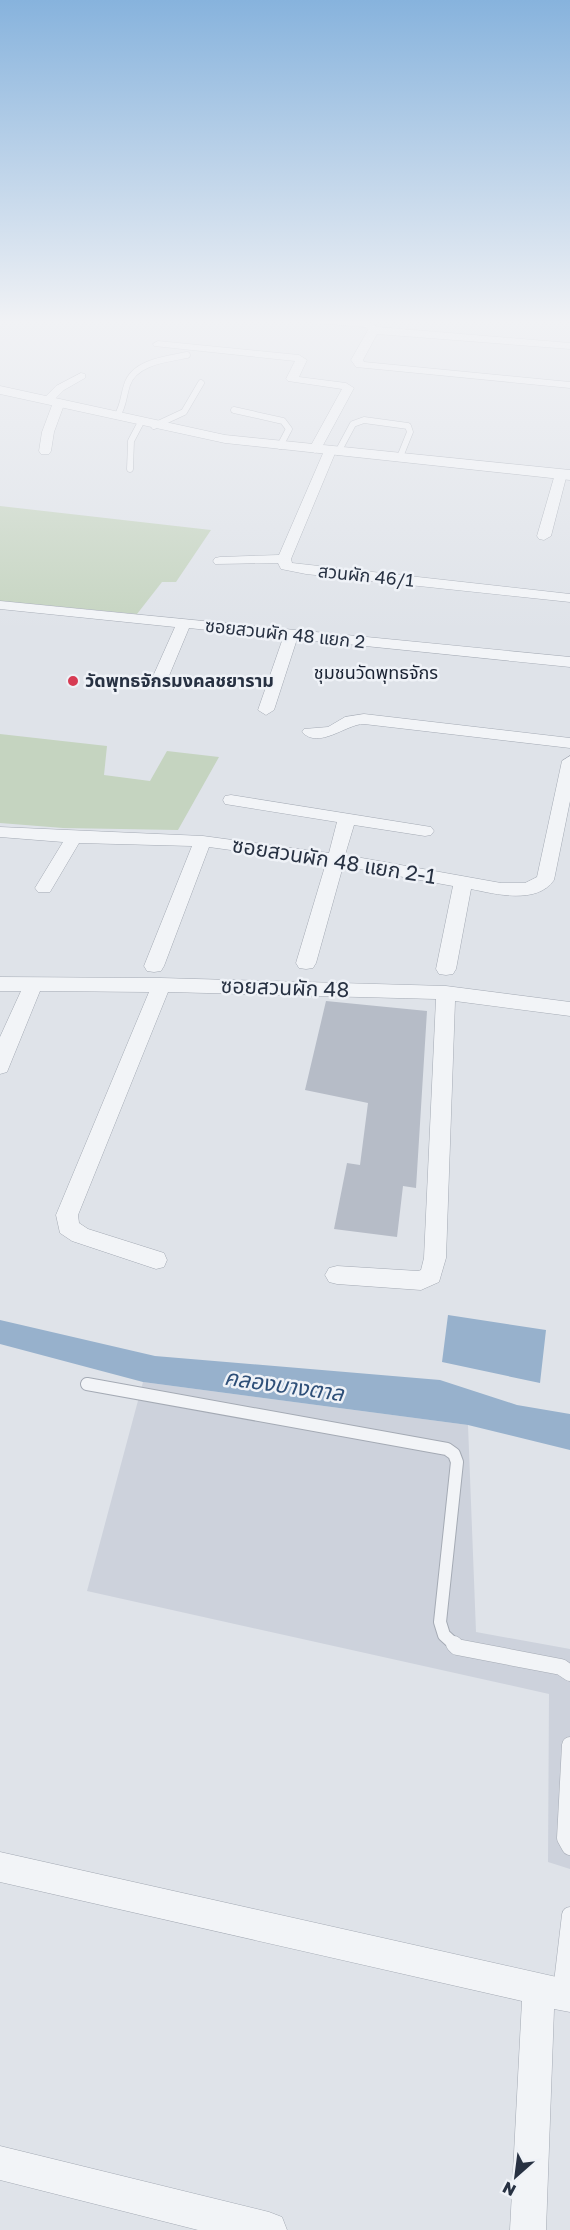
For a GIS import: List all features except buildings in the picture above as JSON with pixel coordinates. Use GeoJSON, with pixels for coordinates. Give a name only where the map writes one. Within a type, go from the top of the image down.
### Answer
{"type":"FeatureCollection","features":[{"type":"Feature","properties":{"kind":"street"},"geometry":{"type":"LineString","coordinates":[[45,451],[49,423]]}},
{"type":"Feature","properties":{"kind":"street"},"geometry":{"type":"LineString","coordinates":[[144,423],[225,439],[280,446],[566,475],[544,536]]}},
{"type":"Feature","properties":{"kind":"street"},"geometry":{"type":"LineString","coordinates":[[220,561],[284,559],[328,451],[337,423]]}},
{"type":"Feature","properties":{"kind":"street","name":"สวนผัก 46/1"},"geometry":{"type":"LineString","coordinates":[[284,559],[286,566],[306,570],[570,598]]}},
{"type":"Feature","properties":{"kind":"street","name":"ซอยสวนผัก 48 แยก 2"},"geometry":{"type":"LineString","coordinates":[[0,605],[570,662]]}},
{"type":"Feature","properties":{"kind":"street"},"geometry":{"type":"LineString","coordinates":[[158,683],[184,624]]}},
{"type":"Feature","properties":{"kind":"street"},"geometry":{"type":"LineString","coordinates":[[266,710],[291,635]]}},
{"type":"Feature","properties":{"kind":"street"},"geometry":{"type":"LineString","coordinates":[[310,732],[328,732],[338,728],[346,720],[364,719],[570,743]]}},
{"type":"Feature","properties":{"kind":"street","name":"ซอยสวนผัก 48 แยก 2-1"},"geometry":{"type":"LineString","coordinates":[[0,832],[203,841],[335,860],[501,889],[528,889],[545,880],[570,761]]}},
{"type":"Feature","properties":{"kind":"street"},"geometry":{"type":"LineString","coordinates":[[231,800],[425,831]]}},
{"type":"Feature","properties":{"kind":"street"},"geometry":{"type":"LineString","coordinates":[[306,963],[347,819]]}},
{"type":"Feature","properties":{"kind":"street"},"geometry":{"type":"LineString","coordinates":[[44,888],[74,837]]}},
{"type":"Feature","properties":{"kind":"street"},"geometry":{"type":"LineString","coordinates":[[156,1260],[80,1235],[68,1227],[67,1215],[157,975],[203,841]]}},
{"type":"Feature","properties":{"kind":"street"},"geometry":{"type":"LineString","coordinates":[[446,969],[463,882]]}},
{"type":"Feature","properties":{"kind":"street","name":"ซอยสวนผัก 48"},"geometry":{"type":"LineString","coordinates":[[0,984],[33,985],[157,975],[446,993],[570,1008]]}},
{"type":"Feature","properties":{"kind":"street"},"geometry":{"type":"LineString","coordinates":[[0,1066],[9,1037],[33,985]]}},
{"type":"Feature","properties":{"kind":"street"},"geometry":{"type":"LineString","coordinates":[[337,1275],[421,1281],[431,1275],[435,1258],[446,993]]}},
{"type":"Feature","properties":{"kind":"street"},"geometry":{"type":"LineString","coordinates":[[0,1867],[557,1993],[528,2230]]}},
{"type":"Feature","properties":{"kind":"street"},"geometry":{"type":"LineString","coordinates":[[0,2163],[269,2230]]}},
{"type":"Feature","properties":{"kind":"lane"},"geometry":{"type":"LineString","coordinates":[[280,446],[289,429],[285,423]]}},
{"type":"Feature","properties":{"kind":"lane"},"geometry":{"type":"LineString","coordinates":[[328,451],[356,423]]}},
{"type":"Feature","properties":{"kind":"lane"},"geometry":{"type":"LineString","coordinates":[[386,423],[408,426],[410,432],[400,458]]}},
{"type":"Feature","properties":{"kind":"lane"},"geometry":{"type":"LineString","coordinates":[[130,469],[130,441],[148,424]]}},
{"type":"Feature","properties":{"kind":"lane"},"geometry":{"type":"LineString","coordinates":[[87,1384],[447,1449],[454,1454],[457,1462],[440,1622],[444,1635],[457,1647],[561,1667],[570,1673]]}},
{"type":"Feature","properties":{"kind":"lane"},"geometry":{"type":"LineString","coordinates":[[570,1745],[565,1838],[570,1847]]}},
{"type":"Feature","properties":{"kind":"lane"},"geometry":{"type":"LineString","coordinates":[[557,1993],[570,1915]]}},
{"type":"Feature","properties":{"kind":"shaded area"},"geometry":{"type":"Polygon","coordinates":[[[143,1382],[468,1425],[476,1632],[570,1649],[570,1869],[548,1862],[549,1694],[87,1591],[143,1382]]]}},
{"type":"Feature","properties":{"kind":"green space"},"geometry":{"type":"Polygon","coordinates":[[[0,506],[211,530],[176,582],[162,582],[137,614],[0,601],[0,506]]]}},
{"type":"Feature","properties":{"kind":"green space"},"geometry":{"type":"Polygon","coordinates":[[[0,734],[107,746],[104,775],[150,781],[167,751],[219,757],[178,830],[63,828],[0,823],[0,734]]]}},
{"type":"Feature","properties":{"kind":"water"},"geometry":{"type":"Polygon","coordinates":[[[448,1315],[546,1330],[540,1383],[442,1362],[448,1315]]]}},
{"type":"Feature","properties":{"kind":"water","name":"คลองบางตาล"},"geometry":{"type":"Polygon","coordinates":[[[0,1320],[155,1356],[440,1380],[517,1405],[570,1414],[570,1450],[468,1425],[143,1382],[0,1344],[0,1320]]]}},
{"type":"Feature","properties":{"kind":"place","name":"วัดพุทธจักรมงคลชยาราม"},"geometry":{"type":"Point","coordinates":[73,681]}},
{"type":"Feature","properties":{"kind":"district","name":"ชุมชนวัดพุทธจักร"},"geometry":{"type":"Point","coordinates":[376,673]}}]}
